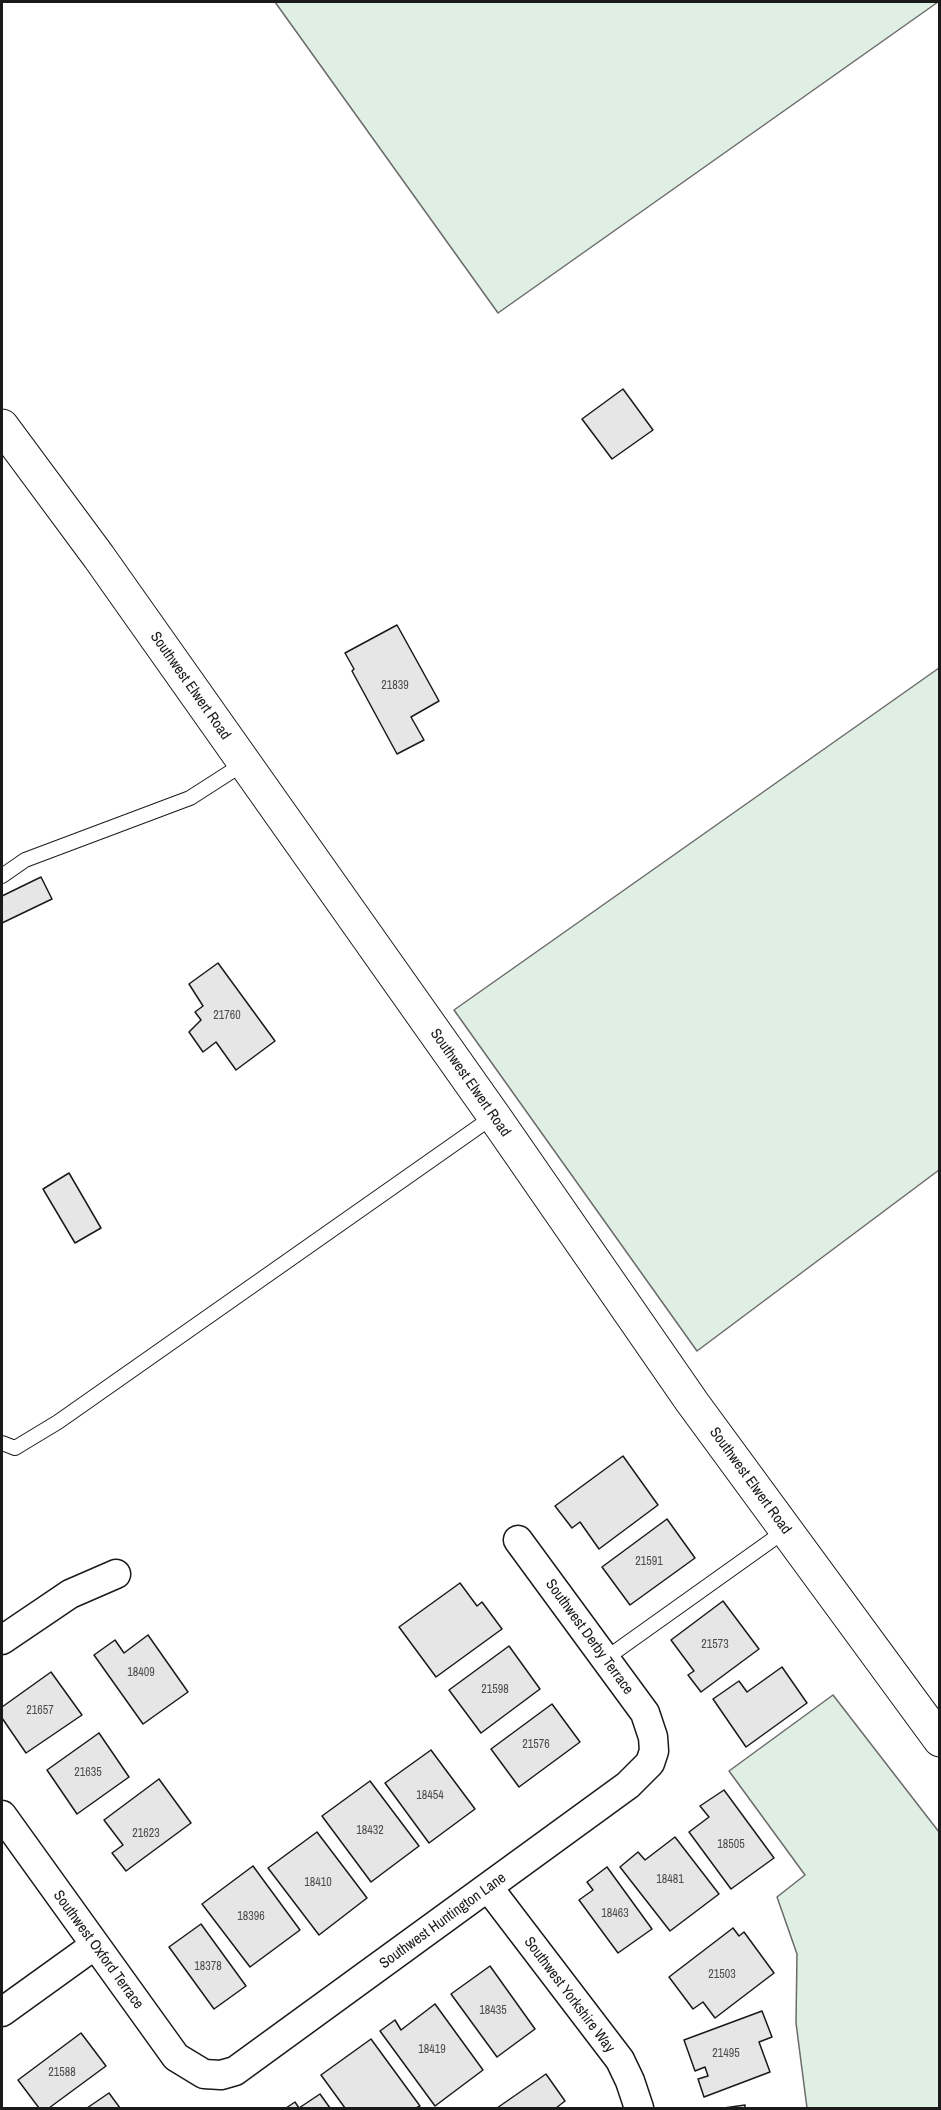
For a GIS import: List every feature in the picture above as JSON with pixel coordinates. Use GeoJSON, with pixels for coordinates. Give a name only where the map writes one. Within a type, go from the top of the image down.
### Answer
{"type":"FeatureCollection","features":[{"type":"Feature","properties":{"kind":"main road","name":"Southwest Elwert Road"},"geometry":{"type":"LineString","coordinates":[[2,426],[99,556],[243,764],[494,1116],[692,1402],[939,1740]]}},
{"type":"Feature","properties":{"kind":"street","name":"Southwest Derby Terrace"},"geometry":{"type":"LineString","coordinates":[[518,1540],[645,1713],[653,1737]]}},
{"type":"Feature","properties":{"kind":"street"},"geometry":{"type":"LineString","coordinates":[[2,1640],[70,1594],[116,1574]]}},
{"type":"Feature","properties":{"kind":"street","name":"Southwest Huntington Lane"},"geometry":{"type":"LineString","coordinates":[[204,2074],[228,2073],[250,2061],[641,1774],[652,1757],[653,1737]]}},
{"type":"Feature","properties":{"kind":"street","name":"Southwest Oxford Terrace"},"geometry":{"type":"LineString","coordinates":[[2,1815],[176,2057],[204,2074]]}},
{"type":"Feature","properties":{"kind":"street","name":"Southwest Yorkshire Way"},"geometry":{"type":"LineString","coordinates":[[489,1887],[620,2060],[630,2080],[639,2109]]}},
{"type":"Feature","properties":{"kind":"street"},"geometry":{"type":"LineString","coordinates":[[2,2012],[95,1945]]}},
{"type":"Feature","properties":{"kind":"lane"},"geometry":{"type":"LineString","coordinates":[[2,876],[25,860],[190,798],[243,764]]}},
{"type":"Feature","properties":{"kind":"lane"},"geometry":{"type":"LineString","coordinates":[[2,1443],[15,1448],[58,1422],[494,1116]]}},
{"type":"Feature","properties":{"kind":"lane"},"geometry":{"type":"LineString","coordinates":[[605,1659],[786,1530]]}},
{"type":"Feature","properties":{"kind":"green space"},"geometry":{"type":"Polygon","coordinates":[[[275,2],[938,2],[498,313],[275,2]]]}},
{"type":"Feature","properties":{"kind":"green space"},"geometry":{"type":"Polygon","coordinates":[[[939,668],[939,1170],[697,1351],[454,1010],[939,668]]]}},
{"type":"Feature","properties":{"kind":"green space"},"geometry":{"type":"Polygon","coordinates":[[[833,1695],[939,1832],[939,2108],[807,2108],[796,2023],[797,1954],[777,1897],[805,1875],[729,1771],[833,1695]]]}},
{"type":"Feature","properties":{"kind":"building"},"geometry":{"type":"Polygon","coordinates":[[[623,389],[653,430],[612,459],[582,419],[623,389]]]}},
{"type":"Feature","properties":{"kind":"building"},"geometry":{"type":"Polygon","coordinates":[[[397,625],[439,701],[411,717],[424,740],[397,754],[352,671],[354,669],[345,653],[397,625]]]}},
{"type":"Feature","properties":{"kind":"building"},"geometry":{"type":"Polygon","coordinates":[[[41,877],[52,899],[2,923],[2,896],[41,877]]]}},
{"type":"Feature","properties":{"kind":"building"},"geometry":{"type":"Polygon","coordinates":[[[218,963],[275,1041],[236,1070],[216,1042],[203,1052],[189,1032],[201,1020],[195,1012],[203,1006],[189,984],[218,963]]]}},
{"type":"Feature","properties":{"kind":"building"},"geometry":{"type":"Polygon","coordinates":[[[69,1173],[101,1228],[75,1243],[43,1189],[69,1173]]]}},
{"type":"Feature","properties":{"kind":"building"},"geometry":{"type":"Polygon","coordinates":[[[623,1456],[658,1505],[599,1549],[580,1522],[572,1528],[555,1506],[623,1456]]]}},
{"type":"Feature","properties":{"kind":"building"},"geometry":{"type":"Polygon","coordinates":[[[667,1519],[695,1558],[630,1605],[602,1567],[667,1519]]]}},
{"type":"Feature","properties":{"kind":"building"},"geometry":{"type":"Polygon","coordinates":[[[460,1583],[477,1606],[482,1602],[502,1629],[436,1677],[399,1627],[460,1583]]]}},
{"type":"Feature","properties":{"kind":"building"},"geometry":{"type":"Polygon","coordinates":[[[723,1601],[759,1649],[701,1692],[688,1675],[694,1671],[671,1640],[723,1601]]]}},
{"type":"Feature","properties":{"kind":"building"},"geometry":{"type":"Polygon","coordinates":[[[148,1635],[188,1692],[143,1724],[94,1655],[115,1640],[124,1653],[148,1635]]]}},
{"type":"Feature","properties":{"kind":"building"},"geometry":{"type":"Polygon","coordinates":[[[509,1646],[540,1689],[481,1733],[449,1690],[509,1646]]]}},
{"type":"Feature","properties":{"kind":"building"},"geometry":{"type":"Polygon","coordinates":[[[782,1667],[807,1703],[746,1747],[713,1699],[739,1681],[747,1692],[782,1667]]]}},
{"type":"Feature","properties":{"kind":"building"},"geometry":{"type":"Polygon","coordinates":[[[51,1672],[82,1715],[26,1753],[2,1718],[2,1707],[51,1672]]]}},
{"type":"Feature","properties":{"kind":"building"},"geometry":{"type":"Polygon","coordinates":[[[552,1704],[580,1742],[519,1787],[491,1749],[552,1704]]]}},
{"type":"Feature","properties":{"kind":"building"},"geometry":{"type":"Polygon","coordinates":[[[99,1733],[129,1777],[77,1814],[47,1770],[99,1733]]]}},
{"type":"Feature","properties":{"kind":"building"},"geometry":{"type":"Polygon","coordinates":[[[431,1750],[475,1809],[429,1843],[385,1783],[431,1750]]]}},
{"type":"Feature","properties":{"kind":"building"},"geometry":{"type":"Polygon","coordinates":[[[159,1779],[191,1823],[126,1871],[112,1853],[123,1845],[104,1820],[159,1779]]]}},
{"type":"Feature","properties":{"kind":"building"},"geometry":{"type":"Polygon","coordinates":[[[370,1781],[419,1846],[371,1882],[322,1816],[370,1781]]]}},
{"type":"Feature","properties":{"kind":"building"},"geometry":{"type":"Polygon","coordinates":[[[724,1790],[774,1858],[731,1889],[689,1832],[709,1817],[700,1806],[724,1790]]]}},
{"type":"Feature","properties":{"kind":"building"},"geometry":{"type":"Polygon","coordinates":[[[317,1832],[367,1898],[319,1935],[268,1868],[317,1832]]]}},
{"type":"Feature","properties":{"kind":"building"},"geometry":{"type":"Polygon","coordinates":[[[675,1837],[719,1894],[670,1931],[620,1867],[638,1852],[645,1860],[675,1837]]]}},
{"type":"Feature","properties":{"kind":"building"},"geometry":{"type":"Polygon","coordinates":[[[253,1866],[300,1930],[250,1967],[202,1904],[253,1866]]]}},
{"type":"Feature","properties":{"kind":"building"},"geometry":{"type":"Polygon","coordinates":[[[607,1867],[652,1929],[618,1953],[579,1900],[593,1890],[587,1882],[607,1867]]]}},
{"type":"Feature","properties":{"kind":"building"},"geometry":{"type":"Polygon","coordinates":[[[201,1924],[246,1986],[214,2009],[169,1947],[201,1924]]]}},
{"type":"Feature","properties":{"kind":"building"},"geometry":{"type":"Polygon","coordinates":[[[733,1928],[739,1936],[744,1932],[774,1973],[715,2018],[703,2002],[693,2009],[669,1977],[733,1928]]]}},
{"type":"Feature","properties":{"kind":"building"},"geometry":{"type":"Polygon","coordinates":[[[490,1966],[535,2029],[497,2057],[451,1994],[490,1966]]]}},
{"type":"Feature","properties":{"kind":"building"},"geometry":{"type":"Polygon","coordinates":[[[435,2004],[483,2070],[435,2106],[380,2031],[395,2020],[401,2030],[435,2004]]]}},
{"type":"Feature","properties":{"kind":"building"},"geometry":{"type":"Polygon","coordinates":[[[762,2011],[772,2037],[759,2042],[770,2072],[704,2097],[698,2079],[708,2076],[705,2067],[695,2071],[684,2040],[762,2011]]]}},
{"type":"Feature","properties":{"kind":"building"},"geometry":{"type":"Polygon","coordinates":[[[81,2033],[106,2066],[49,2108],[39,2108],[18,2080],[81,2033]]]}},
{"type":"Feature","properties":{"kind":"building"},"geometry":{"type":"Polygon","coordinates":[[[371,2039],[420,2106],[416,2108],[345,2108],[321,2075],[371,2039]]]}},
{"type":"Feature","properties":{"kind":"building"},"geometry":{"type":"Polygon","coordinates":[[[546,2074],[565,2101],[556,2108],[497,2108],[546,2074]]]}},
{"type":"Feature","properties":{"kind":"building"},"geometry":{"type":"Polygon","coordinates":[[[109,2093],[120,2108],[87,2108],[109,2093]]]}},
{"type":"Feature","properties":{"kind":"building"},"geometry":{"type":"Polygon","coordinates":[[[320,2094],[330,2108],[299,2108],[320,2094]]]}},
{"type":"Feature","properties":{"kind":"building"},"geometry":{"type":"Polygon","coordinates":[[[295,2102],[299,2108],[286,2108],[295,2102]]]}},
{"type":"Feature","properties":{"kind":"building"},"geometry":{"type":"Polygon","coordinates":[[[745,2105],[745,2108],[724,2108],[745,2105]]]}}]}
